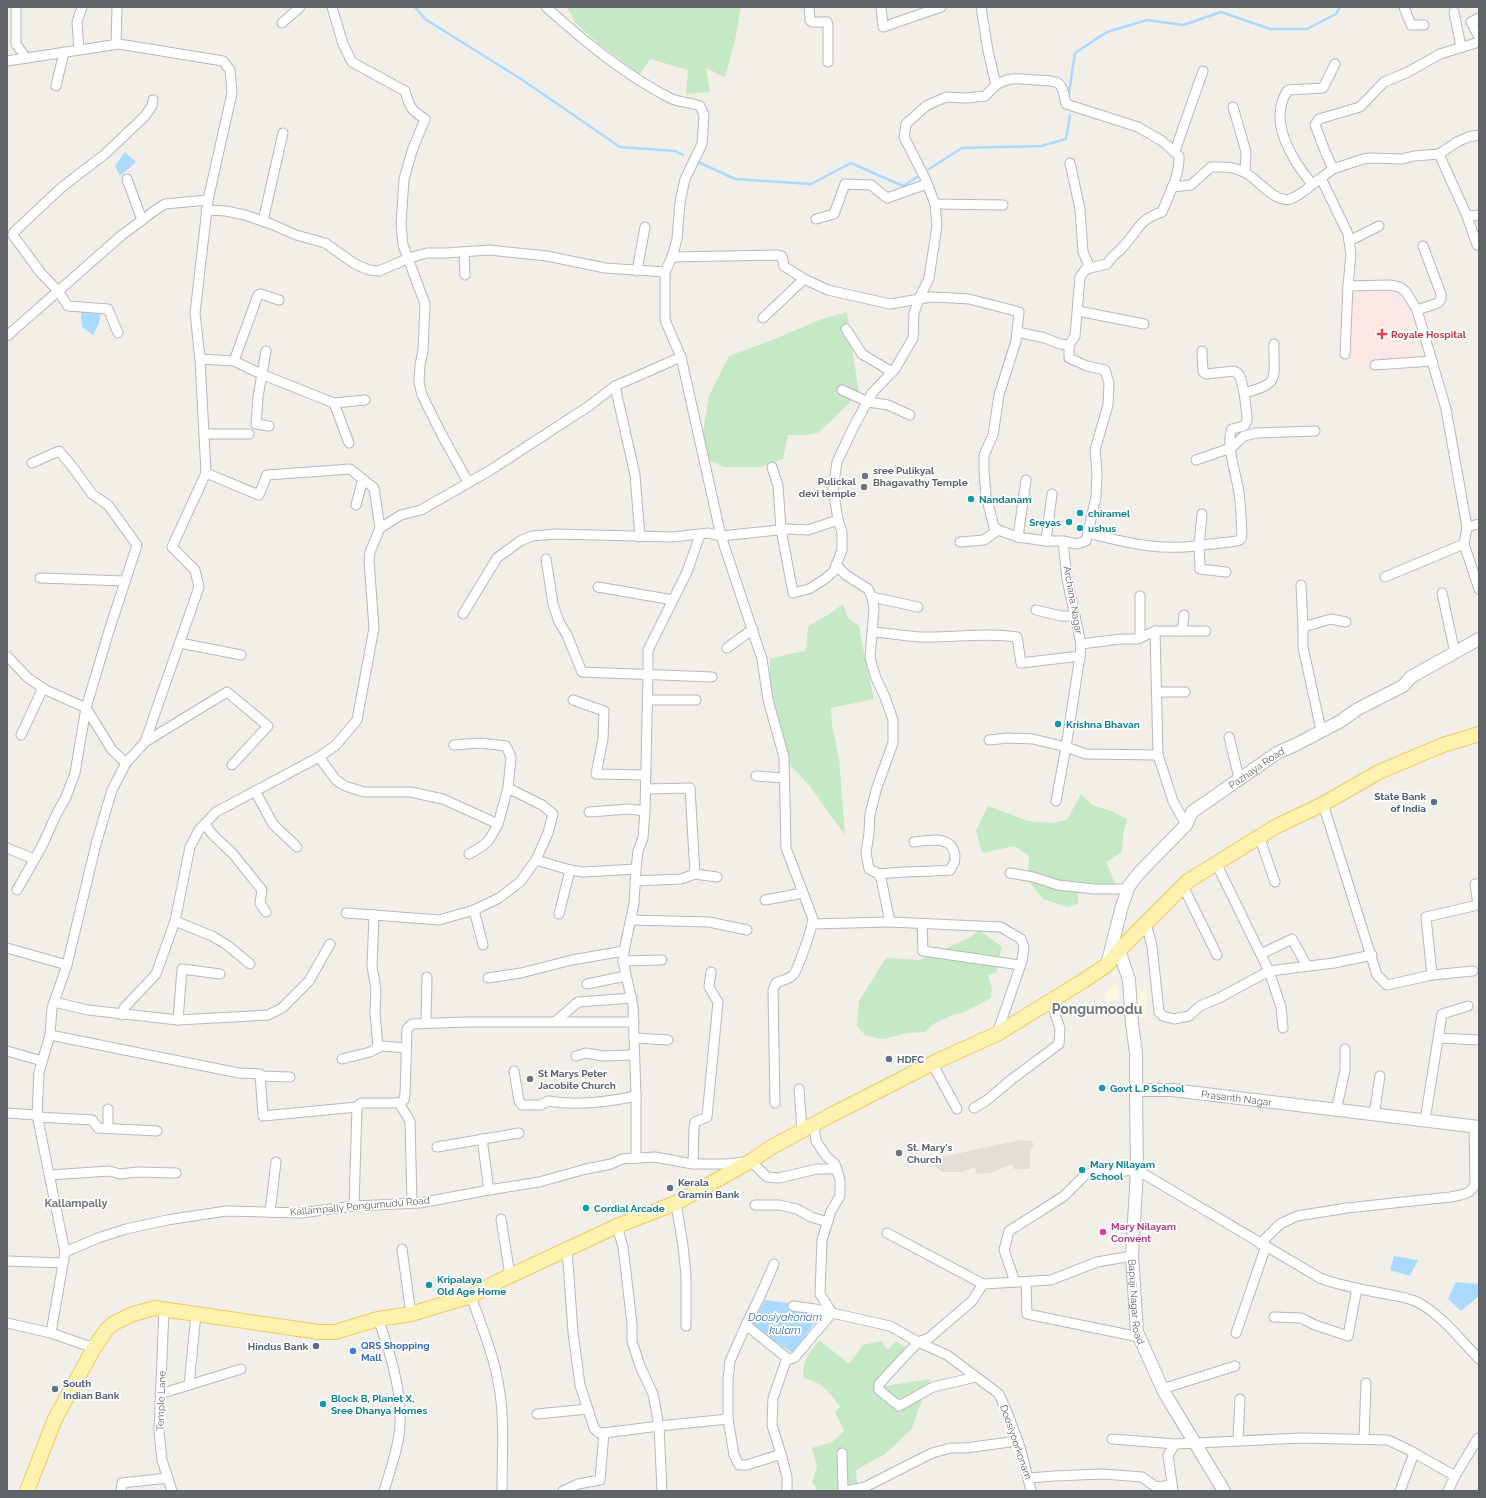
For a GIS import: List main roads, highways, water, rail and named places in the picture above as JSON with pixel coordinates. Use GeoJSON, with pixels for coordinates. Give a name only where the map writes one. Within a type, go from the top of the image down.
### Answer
{"type":"FeatureCollection","features":[{"type":"Feature","properties":{"kind":"main road"},"geometry":{"type":"LineString","coordinates":[[27,1491],[55,1419],[94,1348],[107,1329],[114,1323],[133,1314],[155,1308],[319,1332],[335,1332],[378,1319],[411,1314],[471,1296],[510,1275],[617,1226],[676,1203],[751,1161],[770,1148],[932,1063],[997,1034],[1107,965],[1119,950],[1188,881],[1258,836],[1322,804],[1380,772],[1443,745],[1479,734]]}},
{"type":"Feature","properties":{"kind":"water"},"geometry":{"type":"Polygon","coordinates":[[[125,152],[136,162],[120,176],[115,166],[125,152]]]}},
{"type":"Feature","properties":{"kind":"water"},"geometry":{"type":"Polygon","coordinates":[[[102,306],[99,323],[93,335],[82,327],[81,312],[102,306]]]}},
{"type":"Feature","properties":{"kind":"water"},"geometry":{"type":"Polygon","coordinates":[[[1394,1256],[1418,1260],[1410,1276],[1390,1270],[1394,1256]]]}},
{"type":"Feature","properties":{"kind":"water"},"geometry":{"type":"Polygon","coordinates":[[[1456,1282],[1479,1284],[1479,1296],[1461,1311],[1448,1299],[1456,1282]]]}},
{"type":"Feature","properties":{"kind":"water","name":"Doosiyakonam kulam"},"geometry":{"type":"Polygon","coordinates":[[[765,1300],[825,1308],[793,1353],[751,1326],[765,1300]]]}},
{"type":"Feature","properties":{"kind":"waterway"},"geometry":{"type":"LineString","coordinates":[[415,7],[425,19],[521,79],[620,147],[675,151],[683,155]]}},
{"type":"Feature","properties":{"kind":"waterway"},"geometry":{"type":"LineString","coordinates":[[1068,99],[1075,53],[1107,32],[1147,20],[1183,25],[1221,12],[1270,29],[1307,29],[1336,14],[1340,7]]}},
{"type":"Feature","properties":{"kind":"waterway"},"geometry":{"type":"LineString","coordinates":[[929,169],[962,148],[1041,146],[1066,139],[1070,115]]}},
{"type":"Feature","properties":{"kind":"waterway"},"geometry":{"type":"LineString","coordinates":[[696,161],[735,179],[811,184],[851,163],[903,186],[917,177]]}},
{"type":"Feature","properties":{"kind":"place","name":"Royale Hospital"},"geometry":{"type":"Point","coordinates":[1382,334]}},
{"type":"Feature","properties":{"kind":"place","name":"sree Pulikyal Bhagavathy Temple"},"geometry":{"type":"Point","coordinates":[865,476]}},
{"type":"Feature","properties":{"kind":"place","name":"Pulickal devi temple"},"geometry":{"type":"Point","coordinates":[864,487]}},
{"type":"Feature","properties":{"kind":"place","name":"Nandanam"},"geometry":{"type":"Point","coordinates":[971,499]}},
{"type":"Feature","properties":{"kind":"place","name":"chiramel"},"geometry":{"type":"Point","coordinates":[1080,513]}},
{"type":"Feature","properties":{"kind":"place","name":"Sreyas"},"geometry":{"type":"Point","coordinates":[1069,522]}},
{"type":"Feature","properties":{"kind":"place","name":"ushus"},"geometry":{"type":"Point","coordinates":[1080,528]}},
{"type":"Feature","properties":{"kind":"place","name":"Krishna Bhavan"},"geometry":{"type":"Point","coordinates":[1058,724]}},
{"type":"Feature","properties":{"kind":"place","name":"State Bank of India"},"geometry":{"type":"Point","coordinates":[1434,802]}},
{"type":"Feature","properties":{"kind":"place","name":"HDFC"},"geometry":{"type":"Point","coordinates":[889,1059]}},
{"type":"Feature","properties":{"kind":"place","name":"St Marys Peter Jacobite Church"},"geometry":{"type":"Point","coordinates":[530,1079]}},
{"type":"Feature","properties":{"kind":"place","name":"Govt L.P School"},"geometry":{"type":"Point","coordinates":[1102,1088]}},
{"type":"Feature","properties":{"kind":"place","name":"St. Mary's Church"},"geometry":{"type":"Point","coordinates":[899,1153]}},
{"type":"Feature","properties":{"kind":"place","name":"Mary Nilayam School"},"geometry":{"type":"Point","coordinates":[1082,1170]}},
{"type":"Feature","properties":{"kind":"place","name":"Kerala Gramin Bank"},"geometry":{"type":"Point","coordinates":[670,1188]}},
{"type":"Feature","properties":{"kind":"place","name":"Cordial Arcade"},"geometry":{"type":"Point","coordinates":[586,1208]}},
{"type":"Feature","properties":{"kind":"place","name":"Mary Nilayam Convent"},"geometry":{"type":"Point","coordinates":[1103,1232]}},
{"type":"Feature","properties":{"kind":"place","name":"Kripalaya Old Age Home"},"geometry":{"type":"Point","coordinates":[429,1285]}},
{"type":"Feature","properties":{"kind":"place","name":"Hindus Bank"},"geometry":{"type":"Point","coordinates":[316,1346]}},
{"type":"Feature","properties":{"kind":"place","name":"QRS Shopping Mall"},"geometry":{"type":"Point","coordinates":[353,1351]}},
{"type":"Feature","properties":{"kind":"place","name":"South Indian Bank"},"geometry":{"type":"Point","coordinates":[55,1389]}},
{"type":"Feature","properties":{"kind":"place","name":"Block B, Planet X, Sree Dhanya Homes"},"geometry":{"type":"Point","coordinates":[323,1404]}},
{"type":"Feature","properties":{"kind":"district","name":"Pongumoodu"},"geometry":{"type":"Point","coordinates":[1097,1009]}},
{"type":"Feature","properties":{"kind":"district","name":"Kallampally"},"geometry":{"type":"Point","coordinates":[76,1203]}}]}
